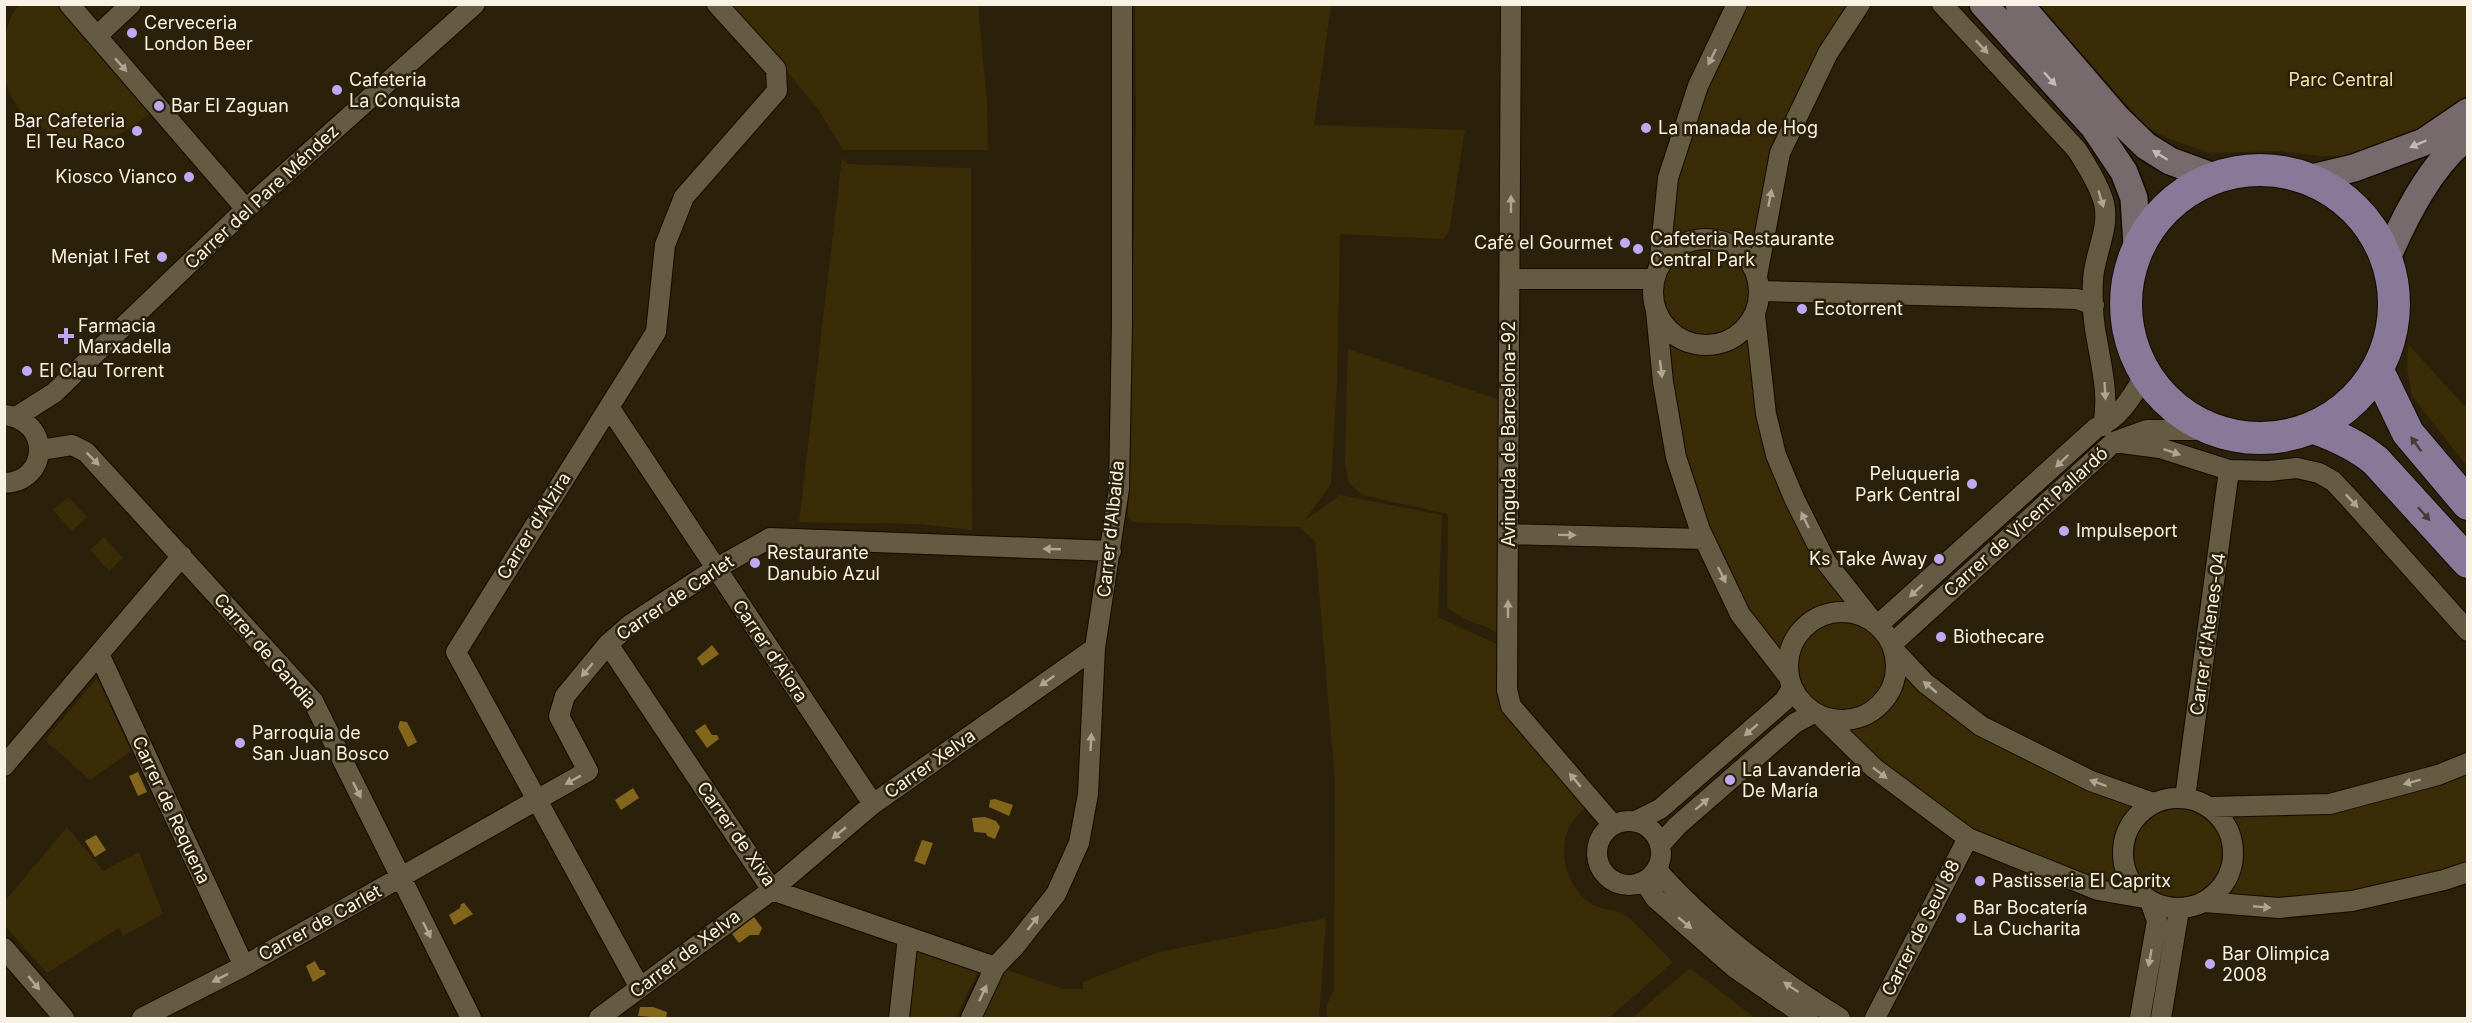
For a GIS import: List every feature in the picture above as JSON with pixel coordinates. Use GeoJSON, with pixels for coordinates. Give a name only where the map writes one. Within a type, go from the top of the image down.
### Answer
{"type":"FeatureCollection","features":[{"type":"Feature","properties":{"kind":"main road"},"geometry":{"type":"LineString","coordinates":[[2249,169],[2296,173],[2342,196],[2374,229],[2394,280],[2394,326],[2378,371],[2360,395],[2314,428],[2258,439],[2210,430],[2176,410],[2145,375],[2125,320],[2125,291],[2137,246],[2167,206],[2214,177],[2249,169]]}},
{"type":"Feature","properties":{"kind":"main road"},"geometry":{"type":"LineString","coordinates":[[2378,371],[2408,433],[2468,504]]}},
{"type":"Feature","properties":{"kind":"main road"},"geometry":{"type":"LineString","coordinates":[[2314,428],[2361,448],[2376,461],[2468,562]]}},
{"type":"Feature","properties":{"kind":"street"},"geometry":{"type":"LineString","coordinates":[[69,4],[246,209]]}},
{"type":"Feature","properties":{"kind":"street"},"geometry":{"type":"LineString","coordinates":[[97,36],[131,4]]}},
{"type":"Feature","properties":{"kind":"street","name":"Carrer del Pare Méndez"},"geometry":{"type":"LineString","coordinates":[[10,416],[54,393],[246,209],[475,4]]}},
{"type":"Feature","properties":{"kind":"street","name":"Carrer d'Alzira"},"geometry":{"type":"LineString","coordinates":[[640,988],[456,652],[656,332],[665,245],[684,197],[777,90],[776,69],[717,4]]}},
{"type":"Feature","properties":{"kind":"street","name":"Carrer d'Albaida"},"geometry":{"type":"LineString","coordinates":[[971,1018],[994,967],[1015,946],[1056,894],[1079,843],[1088,794],[1095,648],[1119,489],[1122,347],[1122,4]]}},
{"type":"Feature","properties":{"kind":"street","name":"Avinguda de Barcelona-92"},"geometry":{"type":"LineString","coordinates":[[1511,4],[1507,690],[1511,706],[1612,825]]}},
{"type":"Feature","properties":{"kind":"street"},"geometry":{"type":"LineString","coordinates":[[1737,4],[1698,86],[1668,178],[1652,296],[1676,457],[1704,539],[1740,614],[1790,682],[1801,702],[1819,715],[1874,768],[1968,838],[2098,890],[2147,900],[2165,908],[2179,910],[2204,902],[2219,891],[2231,871],[2234,854],[2227,826],[2210,807]]}},
{"type":"Feature","properties":{"kind":"street"},"geometry":{"type":"LineString","coordinates":[[1860,4],[1828,52],[1779,153],[1755,315],[1766,414],[1776,454],[1794,498],[1826,562],[1893,647],[1925,683],[1981,726],[2091,781],[2153,802]]}},
{"type":"Feature","properties":{"kind":"street"},"geometry":{"type":"LineString","coordinates":[[1942,4],[2077,150],[2088,168],[2104,205],[2103,236],[2093,278],[2094,324],[2105,388],[2106,413],[2103,426]]}},
{"type":"Feature","properties":{"kind":"street"},"geometry":{"type":"LineString","coordinates":[[1983,4],[2094,128],[2124,172],[2134,198],[2137,246]]}},
{"type":"Feature","properties":{"kind":"street"},"geometry":{"type":"LineString","coordinates":[[2019,4],[2118,119],[2146,146],[2170,161],[2214,177]]}},
{"type":"Feature","properties":{"kind":"street"},"geometry":{"type":"LineString","coordinates":[[2308,179],[2354,168],[2424,142],[2468,112]]}},
{"type":"Feature","properties":{"kind":"street"},"geometry":{"type":"LineString","coordinates":[[2386,261],[2406,215],[2453,147],[2468,136]]}},
{"type":"Feature","properties":{"kind":"street"},"geometry":{"type":"LineString","coordinates":[[1656,273],[1668,254],[1682,244],[1697,239],[1713,239],[1728,243],[1741,251],[1751,262],[1759,283]]}},
{"type":"Feature","properties":{"kind":"street"},"geometry":{"type":"LineString","coordinates":[[1510,279],[1656,273]]}},
{"type":"Feature","properties":{"kind":"street"},"geometry":{"type":"LineString","coordinates":[[1759,283],[2077,299],[2094,305]]}},
{"type":"Feature","properties":{"kind":"street"},"geometry":{"type":"LineString","coordinates":[[1656,311],[1664,326],[1677,337],[1693,344],[1710,345],[1728,341],[1744,330],[1755,315]]}},
{"type":"Feature","properties":{"kind":"street","name":"Carrer de Vicent Pallardó"},"geometry":{"type":"LineString","coordinates":[[1875,623],[2096,428],[2103,426],[2127,403],[2145,375]]}},
{"type":"Feature","properties":{"kind":"street","name":"Carrer del Pare Méndez"},"geometry":{"type":"LineString","coordinates":[[4,483],[20,480],[37,463],[37,441],[54,393]]}},
{"type":"Feature","properties":{"kind":"street","name":"Carrer d'Aiora"},"geometry":{"type":"LineString","coordinates":[[609,407],[873,804]]}},
{"type":"Feature","properties":{"kind":"street"},"geometry":{"type":"LineString","coordinates":[[10,416],[27,423],[37,441]]}},
{"type":"Feature","properties":{"kind":"street","name":"Carrer de Vicent Pallardó"},"geometry":{"type":"LineString","coordinates":[[1893,647],[2114,442],[2147,430],[2210,430]]}},
{"type":"Feature","properties":{"kind":"street","name":"Carrer de Gandia"},"geometry":{"type":"LineString","coordinates":[[37,441],[72,445],[86,452],[312,701],[471,1018]]}},
{"type":"Feature","properties":{"kind":"street"},"geometry":{"type":"LineString","coordinates":[[2114,442],[2160,448],[2229,470],[2270,471],[2297,468],[2319,473],[2333,481],[2468,631]]}},
{"type":"Feature","properties":{"kind":"street","name":"Carrer d'Atenes-04"},"geometry":{"type":"LineString","coordinates":[[2185,798],[2229,470]]}},
{"type":"Feature","properties":{"kind":"street"},"geometry":{"type":"LineString","coordinates":[[1509,534],[1704,539]]}},
{"type":"Feature","properties":{"kind":"street","name":"Carrer de Carlet"},"geometry":{"type":"LineString","coordinates":[[142,1018],[244,966],[588,771],[559,716],[565,696],[608,644],[631,624],[715,569],[770,538],[1111,551]]}},
{"type":"Feature","properties":{"kind":"street"},"geometry":{"type":"LineString","coordinates":[[4,766],[182,556]]}},
{"type":"Feature","properties":{"kind":"street"},"geometry":{"type":"LineString","coordinates":[[1651,876],[1628,886],[1620,885],[1609,879],[1598,866],[1598,844],[1603,834],[1612,825],[1636,821],[1660,809],[1784,701],[1790,682],[1789,652],[1800,631],[1809,622],[1829,613],[1851,612],[1875,623]]}},
{"type":"Feature","properties":{"kind":"street","name":"Carrer de Xiva"},"geometry":{"type":"LineString","coordinates":[[608,644],[772,890],[994,967]]}},
{"type":"Feature","properties":{"kind":"street"},"geometry":{"type":"LineString","coordinates":[[1660,845],[1677,826],[1795,723],[1819,715],[1839,721],[1854,720],[1869,714],[1881,704],[1892,688],[1897,669],[1893,647]]}},
{"type":"Feature","properties":{"kind":"street","name":"Carrer Xelva"},"geometry":{"type":"LineString","coordinates":[[772,890],[873,804],[1095,648]]}},
{"type":"Feature","properties":{"kind":"street","name":"Carrer de Requena"},"geometry":{"type":"LineString","coordinates":[[99,654],[244,966]]}},
{"type":"Feature","properties":{"kind":"street"},"geometry":{"type":"LineString","coordinates":[[2140,1018],[2157,921],[2147,900],[2128,878],[2122,857],[2126,832],[2139,813],[2153,802],[2171,797],[2185,798],[2210,807],[2330,804],[2438,776],[2468,763]]}},
{"type":"Feature","properties":{"kind":"street"},"geometry":{"type":"LineString","coordinates":[[1636,821],[1651,829],[1660,845],[1661,855],[1651,876],[1655,898],[1735,968],[1808,1018]]}},
{"type":"Feature","properties":{"kind":"street","name":"Carrer de Seul 88"},"geometry":{"type":"LineString","coordinates":[[1875,1018],[1968,838]]}},
{"type":"Feature","properties":{"kind":"street"},"geometry":{"type":"LineString","coordinates":[[2204,902],[2279,908],[2352,901],[2444,880],[2468,872]]}},
{"type":"Feature","properties":{"kind":"street"},"geometry":{"type":"LineString","coordinates":[[1651,876],[1766,970],[1840,1018]]}},
{"type":"Feature","properties":{"kind":"street","name":"Carrer de Xelva"},"geometry":{"type":"LineString","coordinates":[[599,1018],[772,890]]}},
{"type":"Feature","properties":{"kind":"street"},"geometry":{"type":"LineString","coordinates":[[2161,1018],[2179,910]]}},
{"type":"Feature","properties":{"kind":"street"},"geometry":{"type":"LineString","coordinates":[[899,1018],[908,937]]}},
{"type":"Feature","properties":{"kind":"street"},"geometry":{"type":"LineString","coordinates":[[4,948],[64,1018]]}},
{"type":"Feature","properties":{"kind":"green space"},"geometry":{"type":"Polygon","coordinates":[[[19,5],[69,5],[158,107],[121,133],[91,140],[59,135],[31,120],[11,95],[4,77],[7,29],[19,5]]]}},
{"type":"Feature","properties":{"kind":"green space"},"geometry":{"type":"Polygon","coordinates":[[[731,5],[978,5],[987,103],[988,150],[843,150],[819,110],[731,5]]]}},
{"type":"Feature","properties":{"kind":"green space"},"geometry":{"type":"Polygon","coordinates":[[[1135,5],[1331,5],[1314,125],[1465,130],[1449,232],[1443,239],[1340,234],[1337,381],[1331,484],[1304,521],[1340,495],[1442,515],[1438,617],[1499,645],[1500,703],[1586,806],[1569,828],[1564,845],[1565,863],[1571,881],[1588,902],[1628,917],[1673,962],[1609,1018],[1327,1018],[1326,1007],[1334,990],[1335,782],[1315,541],[1299,527],[1132,522],[1128,516],[1136,122],[1135,5]]]}},
{"type":"Feature","properties":{"kind":"green space"},"geometry":{"type":"Polygon","coordinates":[[[1737,5],[1861,5],[1794,121],[1755,315],[1766,414],[1794,498],[1872,621],[1892,644],[1981,726],[2153,803],[2185,798],[2210,807],[2330,804],[2467,762],[2467,871],[2352,901],[2204,902],[2179,910],[1990,848],[1823,718],[1792,688],[1793,648],[1788,676],[1740,614],[1676,457],[1656,311],[1654,279],[1668,178],[1737,5]]]}},
{"type":"Feature","properties":{"kind":"green space","name":"Parc Central"},"geometry":{"type":"Polygon","coordinates":[[[2039,5],[2467,5],[2467,101],[2401,139],[2350,156],[2320,156],[2278,151],[2209,153],[2165,137],[2146,127],[2039,5]]]}},
{"type":"Feature","properties":{"kind":"green space"},"geometry":{"type":"Polygon","coordinates":[[[842,158],[847,164],[971,168],[972,530],[920,524],[799,522],[842,158]]]}},
{"type":"Feature","properties":{"kind":"green space"},"geometry":{"type":"Polygon","coordinates":[[[2408,344],[2467,409],[2467,466],[2412,396],[2407,367],[2408,344]]]}},
{"type":"Feature","properties":{"kind":"green space"},"geometry":{"type":"Polygon","coordinates":[[[1348,349],[1500,400],[1499,634],[1463,618],[1447,607],[1448,514],[1362,495],[1349,483],[1345,462],[1348,349]]]}},
{"type":"Feature","properties":{"kind":"green space"},"geometry":{"type":"Polygon","coordinates":[[[68,497],[87,517],[72,531],[53,510],[68,497]]]}},
{"type":"Feature","properties":{"kind":"green space"},"geometry":{"type":"Polygon","coordinates":[[[104,537],[123,558],[109,571],[90,550],[104,537]]]}},
{"type":"Feature","properties":{"kind":"green space"},"geometry":{"type":"Polygon","coordinates":[[[97,678],[131,751],[90,780],[45,740],[97,678]]]}},
{"type":"Feature","properties":{"kind":"green space"},"geometry":{"type":"Polygon","coordinates":[[[67,827],[103,871],[139,852],[163,914],[123,936],[119,928],[47,973],[5,926],[5,901],[67,827]]]}},
{"type":"Feature","properties":{"kind":"green space"},"geometry":{"type":"Polygon","coordinates":[[[1326,918],[1319,1018],[979,1018],[1004,969],[1063,989],[1083,989],[1083,982],[1159,952],[1326,918]]]}},
{"type":"Feature","properties":{"kind":"green space"},"geometry":{"type":"Polygon","coordinates":[[[918,945],[980,967],[956,1018],[908,1018],[918,945]]]}},
{"type":"Feature","properties":{"kind":"green space"},"geometry":{"type":"Polygon","coordinates":[[[1690,968],[1755,1018],[1632,1018],[1690,968]]]}},
{"type":"Feature","properties":{"kind":"shaded area"},"geometry":{"type":"Polygon","coordinates":[[[712,645],[719,654],[702,666],[697,658],[712,645]]]}},
{"type":"Feature","properties":{"kind":"shaded area"},"geometry":{"type":"Polygon","coordinates":[[[400,721],[407,722],[417,742],[408,747],[398,727],[400,721]]]}},
{"type":"Feature","properties":{"kind":"shaded area"},"geometry":{"type":"Polygon","coordinates":[[[705,724],[712,735],[717,735],[719,739],[707,748],[695,731],[705,724]]]}},
{"type":"Feature","properties":{"kind":"shaded area"},"geometry":{"type":"Polygon","coordinates":[[[138,772],[147,792],[138,796],[129,776],[138,772]]]}},
{"type":"Feature","properties":{"kind":"shaded area"},"geometry":{"type":"Polygon","coordinates":[[[633,788],[639,798],[621,810],[615,800],[633,788]]]}},
{"type":"Feature","properties":{"kind":"shaded area"},"geometry":{"type":"Polygon","coordinates":[[[995,799],[1013,805],[1009,816],[989,807],[990,800],[995,799]]]}},
{"type":"Feature","properties":{"kind":"shaded area"},"geometry":{"type":"Polygon","coordinates":[[[985,817],[996,821],[1000,827],[995,839],[987,836],[986,833],[974,832],[972,818],[985,817]]]}},
{"type":"Feature","properties":{"kind":"shaded area"},"geometry":{"type":"Polygon","coordinates":[[[96,835],[106,850],[95,857],[85,841],[96,835]]]}},
{"type":"Feature","properties":{"kind":"shaded area"},"geometry":{"type":"Polygon","coordinates":[[[922,840],[933,843],[925,865],[914,861],[922,840]]]}},
{"type":"Feature","properties":{"kind":"shaded area"},"geometry":{"type":"Polygon","coordinates":[[[464,903],[473,914],[454,925],[449,915],[464,903]]]}},
{"type":"Feature","properties":{"kind":"shaded area"},"geometry":{"type":"Polygon","coordinates":[[[754,917],[762,928],[759,935],[750,935],[739,943],[732,934],[754,917]]]}},
{"type":"Feature","properties":{"kind":"shaded area"},"geometry":{"type":"Polygon","coordinates":[[[315,961],[320,970],[324,970],[326,974],[313,982],[306,966],[315,961]]]}},
{"type":"Feature","properties":{"kind":"shaded area"},"geometry":{"type":"Polygon","coordinates":[[[640,1007],[653,1007],[667,1012],[666,1018],[638,1016],[640,1007]]]}},
{"type":"Feature","properties":{"kind":"place","name":"Cerveceria London Beer"},"geometry":{"type":"Point","coordinates":[132,33]}},
{"type":"Feature","properties":{"kind":"place","name":"Cafeteria La Conquista"},"geometry":{"type":"Point","coordinates":[337,90]}},
{"type":"Feature","properties":{"kind":"place","name":"Bar El Zaguan"},"geometry":{"type":"Point","coordinates":[159,106]}},
{"type":"Feature","properties":{"kind":"place","name":"La manada de Hog"},"geometry":{"type":"Point","coordinates":[1646,128]}},
{"type":"Feature","properties":{"kind":"place","name":"Bar Cafeteria El Teu Raco"},"geometry":{"type":"Point","coordinates":[137,131]}},
{"type":"Feature","properties":{"kind":"place","name":"Kiosco Vianco"},"geometry":{"type":"Point","coordinates":[189,177]}},
{"type":"Feature","properties":{"kind":"place","name":"Café el Gourmet"},"geometry":{"type":"Point","coordinates":[1625,243]}},
{"type":"Feature","properties":{"kind":"place","name":"Cafeteria Restaurante Central Park"},"geometry":{"type":"Point","coordinates":[1638,249]}},
{"type":"Feature","properties":{"kind":"place","name":"Menjat I Fet"},"geometry":{"type":"Point","coordinates":[162,257]}},
{"type":"Feature","properties":{"kind":"place","name":"Ecotorrent"},"geometry":{"type":"Point","coordinates":[1802,309]}},
{"type":"Feature","properties":{"kind":"place","name":"Farmacia Marxadella"},"geometry":{"type":"Point","coordinates":[66,336]}},
{"type":"Feature","properties":{"kind":"place","name":"El Clau Torrent"},"geometry":{"type":"Point","coordinates":[27,371]}},
{"type":"Feature","properties":{"kind":"place","name":"Peluqueria Park Central"},"geometry":{"type":"Point","coordinates":[1972,484]}},
{"type":"Feature","properties":{"kind":"place","name":"Impulseport"},"geometry":{"type":"Point","coordinates":[2064,531]}},
{"type":"Feature","properties":{"kind":"place","name":"Ks Take Away"},"geometry":{"type":"Point","coordinates":[1939,559]}},
{"type":"Feature","properties":{"kind":"place","name":"Restaurante Danubio Azul"},"geometry":{"type":"Point","coordinates":[755,563]}},
{"type":"Feature","properties":{"kind":"place","name":"Biothecare"},"geometry":{"type":"Point","coordinates":[1941,637]}},
{"type":"Feature","properties":{"kind":"place","name":"Parroquia de San Juan Bosco"},"geometry":{"type":"Point","coordinates":[240,743]}},
{"type":"Feature","properties":{"kind":"place","name":"La Lavanderia De María"},"geometry":{"type":"Point","coordinates":[1730,780]}},
{"type":"Feature","properties":{"kind":"place","name":"Pastisseria El Capritx"},"geometry":{"type":"Point","coordinates":[1980,881]}},
{"type":"Feature","properties":{"kind":"place","name":"Bar Bocatería La Cucharita"},"geometry":{"type":"Point","coordinates":[1961,918]}},
{"type":"Feature","properties":{"kind":"place","name":"Bar Olimpica 2008"},"geometry":{"type":"Point","coordinates":[2210,964]}}]}
